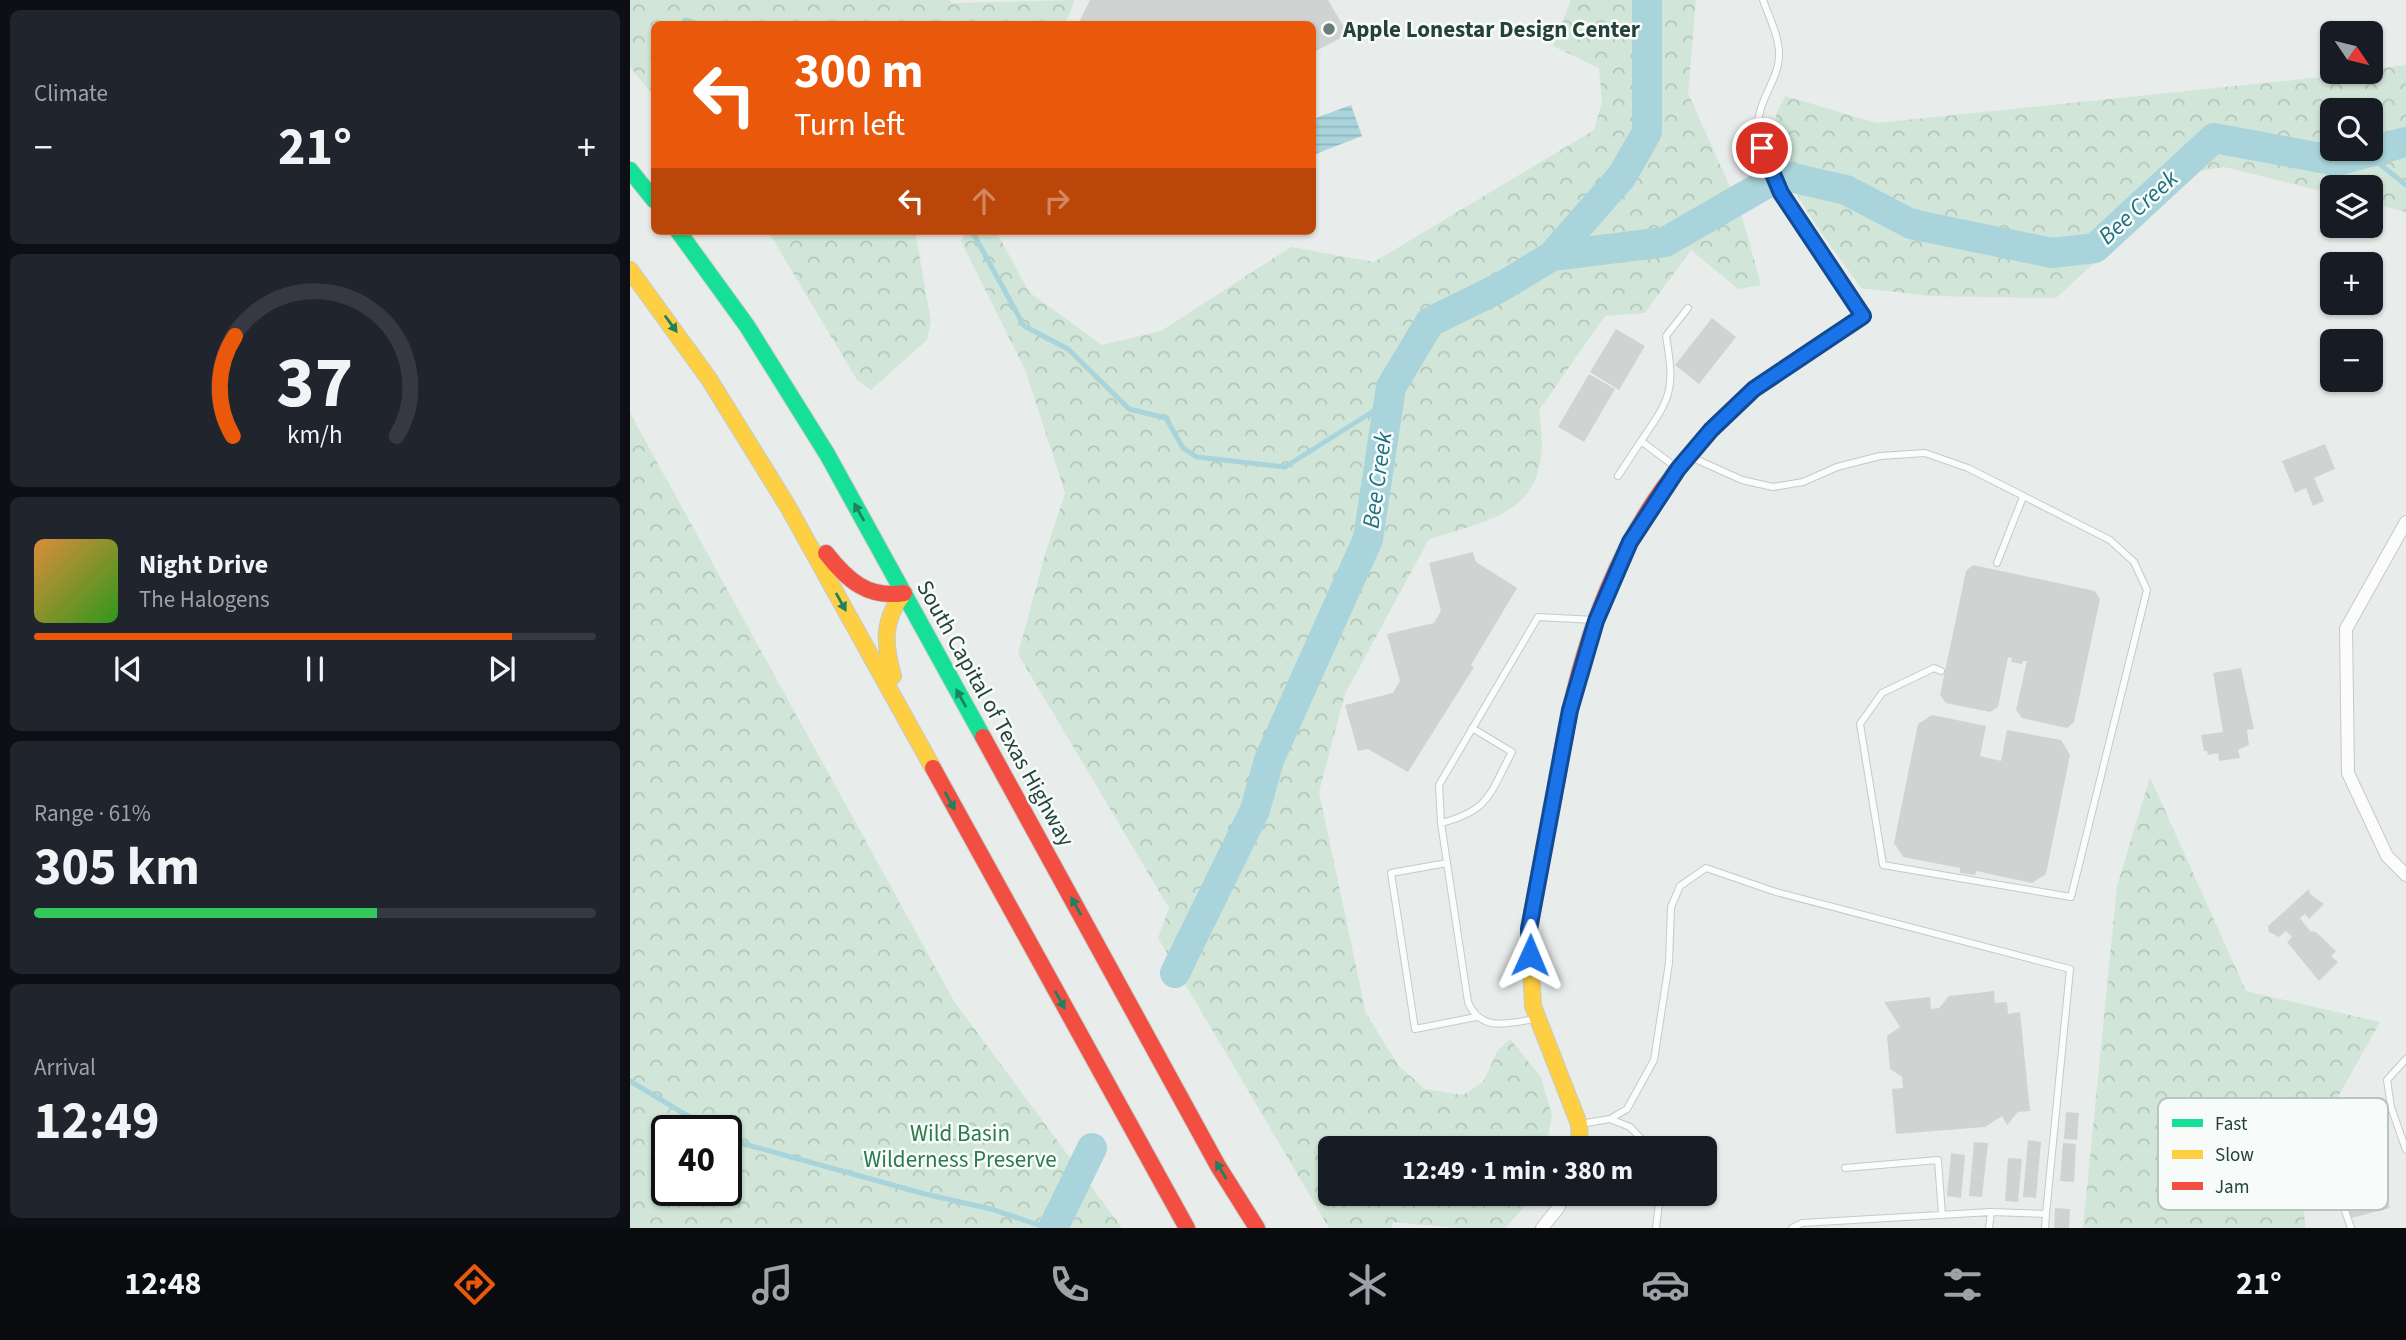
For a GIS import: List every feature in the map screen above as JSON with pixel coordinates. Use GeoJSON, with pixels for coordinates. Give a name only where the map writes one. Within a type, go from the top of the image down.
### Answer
{"type":"FeatureCollection","features":[{"type":"Feature","properties":{"kind":"main road"},"geometry":{"type":"LineString","coordinates":[[630,170],[651,196]]}},
{"type":"Feature","properties":{"kind":"main road","name":"South Capital of Texas Highway"},"geometry":{"type":"LineString","coordinates":[[681,235],[736,309],[796,402],[904,593],[1218,1166],[1257,1228]]}},
{"type":"Feature","properties":{"kind":"main road"},"geometry":{"type":"LineString","coordinates":[[630,270],[709,379],[772,480],[1187,1228]]}},
{"type":"Feature","properties":{"kind":"main road"},"geometry":{"type":"LineString","coordinates":[[1580,1136],[1579,1124],[1533,1006],[1529,929],[1570,710],[1596,621],[1630,542],[1684,463],[1711,430],[1754,389],[1863,316]]}},
{"type":"Feature","properties":{"kind":"main road"},"geometry":{"type":"LineString","coordinates":[[772,480],[848,579],[879,597],[904,593]]}},
{"type":"Feature","properties":{"kind":"main road"},"geometry":{"type":"LineString","coordinates":[[904,593],[890,610],[882,634],[907,723]]}},
{"type":"Feature","properties":{"kind":"street"},"geometry":{"type":"LineString","coordinates":[[2406,522],[2346,629],[2348,774],[2387,856],[2406,875]]}},
{"type":"Feature","properties":{"kind":"street"},"geometry":{"type":"LineString","coordinates":[[1542,1228],[1559,1206]]}},
{"type":"Feature","properties":{"kind":"lane"},"geometry":{"type":"LineString","coordinates":[[1763,0],[1779,55],[1760,109],[1758,127],[1762,148],[1781,193],[1863,316]]}},
{"type":"Feature","properties":{"kind":"lane"},"geometry":{"type":"LineString","coordinates":[[1618,476],[1671,391],[1673,370],[1666,336],[1688,309]]}},
{"type":"Feature","properties":{"kind":"lane"},"geometry":{"type":"LineString","coordinates":[[1641,441],[1684,463],[1773,487],[1803,482],[1837,467],[1880,456],[1925,453],[1968,468],[2110,540],[2134,562],[2147,590],[2071,897],[1883,865],[1860,724],[1882,693],[1934,668],[1941,671]]}},
{"type":"Feature","properties":{"kind":"lane"},"geometry":{"type":"LineString","coordinates":[[1997,563],[2023,496]]}},
{"type":"Feature","properties":{"kind":"lane"},"geometry":{"type":"LineString","coordinates":[[1537,1019],[1492,1025],[1476,1017],[1468,1002],[1441,823],[1439,785],[1538,617],[1596,621]]}},
{"type":"Feature","properties":{"kind":"lane"},"geometry":{"type":"LineString","coordinates":[[1441,823],[1474,813],[1485,802],[1512,752],[1472,728]]}},
{"type":"Feature","properties":{"kind":"lane"},"geometry":{"type":"LineString","coordinates":[[1447,863],[1391,873],[1415,1028],[1476,1017]]}},
{"type":"Feature","properties":{"kind":"lane"},"geometry":{"type":"LineString","coordinates":[[1579,1124],[1610,1119],[1627,1109],[1654,1060],[1668,974],[1671,907],[1680,886],[1706,868],[1776,892],[2070,969],[2045,1228]]}},
{"type":"Feature","properties":{"kind":"lane"},"geometry":{"type":"LineString","coordinates":[[2406,1059],[2387,1080],[2391,1107],[2406,1150]]}},
{"type":"Feature","properties":{"kind":"lane"},"geometry":{"type":"LineString","coordinates":[[1610,1119],[1630,1127],[1639,1136]]}},
{"type":"Feature","properties":{"kind":"lane"},"geometry":{"type":"LineString","coordinates":[[1845,1168],[1938,1160],[1942,1215]]}},
{"type":"Feature","properties":{"kind":"lane"},"geometry":{"type":"LineString","coordinates":[[1656,1228],[1659,1206]]}},
{"type":"Feature","properties":{"kind":"lane"},"geometry":{"type":"LineString","coordinates":[[2345,1210],[2351,1228]]}},
{"type":"Feature","properties":{"kind":"lane"},"geometry":{"type":"LineString","coordinates":[[1792,1228],[1802,1223],[1991,1212],[2046,1214]]}},
{"type":"Feature","properties":{"kind":"lane"},"geometry":{"type":"LineString","coordinates":[[1989,1228],[1991,1212]]}},
{"type":"Feature","properties":{"kind":"green space"},"geometry":{"type":"Polygon","coordinates":[[[630,0],[949,0],[953,3],[1075,0],[1066,21],[651,21],[651,92],[630,67],[630,0]]]}},
{"type":"Feature","properties":{"kind":"green space"},"geometry":{"type":"Polygon","coordinates":[[[1571,0],[1696,0],[1688,93],[1740,209],[1761,285],[1738,289],[1691,250],[1645,313],[1605,316],[1539,410],[1542,442],[1539,467],[1532,487],[1519,502],[1502,513],[1482,523],[1429,539],[1345,694],[1319,792],[1366,1013],[1398,1065],[1425,1089],[1463,1095],[1483,1082],[1498,1050],[1510,1039],[1541,1077],[1552,1115],[1548,1136],[1318,1136],[1318,1206],[1525,1206],[1505,1228],[1458,1228],[1393,1222],[1391,1228],[1329,1228],[1158,938],[1169,908],[1018,654],[1045,554],[1065,493],[1026,372],[961,241],[965,235],[998,235],[1029,292],[1102,345],[1161,331],[1291,247],[1374,262],[1594,130],[1602,102],[1599,68],[1553,46],[1571,0]]]}},
{"type":"Feature","properties":{"kind":"green space"},"geometry":{"type":"Polygon","coordinates":[[[2406,65],[2406,212],[2383,206],[2383,175],[2320,175],[2320,191],[2224,167],[2194,172],[2056,298],[1929,296],[1861,288],[1790,182],[1775,136],[1776,116],[1785,96],[1877,123],[2320,77],[2320,84],[2384,84],[2384,68],[2406,65]]]}},
{"type":"Feature","properties":{"kind":"green space"},"geometry":{"type":"Polygon","coordinates":[[[770,235],[916,235],[931,321],[927,340],[871,390],[857,380],[770,235]]]}},
{"type":"Feature","properties":{"kind":"green space","name":"Wild Basin Wilderness Preserve"},"geometry":{"type":"Polygon","coordinates":[[[630,413],[954,1001],[1122,1228],[630,1228],[630,413]]]}},
{"type":"Feature","properties":{"kind":"green space"},"geometry":{"type":"Polygon","coordinates":[[[2150,777],[2246,991],[2380,1022],[2337,1098],[2158,1098],[2158,1210],[2304,1210],[2305,1228],[2083,1228],[2117,886],[2150,777]]]}},
{"type":"Feature","properties":{"kind":"water"},"geometry":{"type":"Polygon","coordinates":[[[1351,105],[1362,136],[1316,154],[1316,118],[1351,105]]]}},
{"type":"Feature","properties":{"kind":"building","name":"Apple Lonestar Design Center"},"geometry":{"type":"Polygon","coordinates":[[[1090,0],[1328,0],[1348,34],[1316,51],[1316,21],[1080,21],[1090,0]]]}},
{"type":"Feature","properties":{"kind":"building"},"geometry":{"type":"Polygon","coordinates":[[[1712,318],[1736,337],[1699,384],[1675,365],[1712,318]]]}},
{"type":"Feature","properties":{"kind":"building"},"geometry":{"type":"Polygon","coordinates":[[[1616,329],[1645,346],[1619,390],[1590,372],[1616,329]]]}},
{"type":"Feature","properties":{"kind":"building"},"geometry":{"type":"Polygon","coordinates":[[[1589,374],[1615,389],[1584,442],[1558,427],[1589,374]]]}},
{"type":"Feature","properties":{"kind":"building"},"geometry":{"type":"Polygon","coordinates":[[[2325,444],[2335,469],[2314,478],[2324,501],[2313,506],[2306,488],[2295,493],[2282,461],[2325,444]]]}},
{"type":"Feature","properties":{"kind":"building"},"geometry":{"type":"Polygon","coordinates":[[[1473,552],[1476,562],[1517,588],[1471,665],[1474,667],[1408,772],[1368,749],[1358,751],[1345,705],[1393,693],[1400,681],[1387,634],[1434,623],[1441,611],[1429,563],[1473,552]]]}},
{"type":"Feature","properties":{"kind":"building"},"geometry":{"type":"Polygon","coordinates":[[[1973,565],[2095,591],[2100,599],[2074,722],[2067,728],[2022,718],[2016,710],[2027,661],[2022,664],[2011,662],[2012,658],[2008,657],[1998,707],[1990,712],[1946,703],[1940,695],[1966,571],[1973,565]]]}},
{"type":"Feature","properties":{"kind":"building"},"geometry":{"type":"Polygon","coordinates":[[[2241,668],[2254,729],[2247,730],[2249,745],[2238,750],[2240,758],[2219,761],[2218,753],[2208,755],[2207,751],[2204,751],[2201,735],[2223,732],[2213,673],[2241,668]]]}},
{"type":"Feature","properties":{"kind":"building"},"geometry":{"type":"Polygon","coordinates":[[[1932,715],[1986,726],[1980,756],[2001,761],[2007,730],[2061,740],[2070,755],[2046,874],[2032,883],[1976,871],[1975,875],[1960,873],[1960,868],[1903,857],[1894,843],[1918,724],[1932,715]]]}},
{"type":"Feature","properties":{"kind":"building"},"geometry":{"type":"Polygon","coordinates":[[[2309,889],[2310,894],[2324,904],[2309,919],[2305,914],[2300,918],[2310,931],[2316,932],[2336,951],[2331,956],[2338,962],[2319,981],[2287,942],[2292,937],[2286,931],[2279,937],[2269,932],[2268,926],[2309,889]]]}},
{"type":"Feature","properties":{"kind":"building"},"geometry":{"type":"Polygon","coordinates":[[[1994,991],[1995,1003],[2007,1002],[2008,1014],[2020,1012],[2030,1111],[2018,1112],[2007,1125],[2002,1116],[1985,1127],[1896,1134],[1892,1089],[1903,1088],[1902,1077],[1890,1069],[1887,1036],[1900,1027],[1884,1002],[1930,997],[1931,1009],[1939,1008],[1949,996],[1994,991]]]}},
{"type":"Feature","properties":{"kind":"building"},"geometry":{"type":"Polygon","coordinates":[[[2066,1112],[2079,1113],[2077,1140],[2064,1139],[2066,1112]]]}},
{"type":"Feature","properties":{"kind":"building"},"geometry":{"type":"Polygon","coordinates":[[[2028,1140],[2041,1142],[2036,1198],[2023,1197],[2028,1140]]]}},
{"type":"Feature","properties":{"kind":"building"},"geometry":{"type":"Polygon","coordinates":[[[1974,1142],[1988,1143],[1982,1197],[1969,1196],[1974,1142]]]}},
{"type":"Feature","properties":{"kind":"building"},"geometry":{"type":"Polygon","coordinates":[[[2063,1143],[2076,1144],[2074,1182],[2060,1181],[2063,1143]]]}},
{"type":"Feature","properties":{"kind":"building"},"geometry":{"type":"Polygon","coordinates":[[[1951,1153],[1965,1155],[1961,1198],[1947,1196],[1951,1153]]]}},
{"type":"Feature","properties":{"kind":"building"},"geometry":{"type":"Polygon","coordinates":[[[2008,1158],[2022,1159],[2018,1202],[2005,1201],[2008,1158]]]}},
{"type":"Feature","properties":{"kind":"building"},"geometry":{"type":"Polygon","coordinates":[[[2055,1208],[2070,1209],[2069,1228],[2054,1228],[2055,1208]]]}},
{"type":"Feature","properties":{"kind":"building"},"geometry":{"type":"Polygon","coordinates":[[[2349,1210],[2382,1210],[2351,1218],[2349,1210]]]}},
{"type":"Feature","properties":{"kind":"waterway"},"geometry":{"type":"LineString","coordinates":[[1552,256],[1622,176],[1647,132],[1647,0]]}},
{"type":"Feature","properties":{"kind":"waterway","name":"Bee Creek"},"geometry":{"type":"LineString","coordinates":[[1785,176],[1846,190],[1911,224],[2052,253],[2095,248],[2214,138],[2337,161],[2406,142]]}},
{"type":"Feature","properties":{"kind":"waterway"},"geometry":{"type":"LineString","coordinates":[[2376,161],[2406,185]]}},
{"type":"Feature","properties":{"kind":"waterway","name":"Bee Creek"},"geometry":{"type":"LineString","coordinates":[[1175,973],[1255,810],[1269,760],[1368,539],[1391,387],[1430,322],[1501,287],[1552,256],[1665,242],[1764,185]]}},
{"type":"Feature","properties":{"kind":"waterway"},"geometry":{"type":"LineString","coordinates":[[974,235],[1024,326],[1068,349],[1129,409],[1166,418],[1183,448],[1197,457],[1285,467],[1388,402]]}},
{"type":"Feature","properties":{"kind":"waterway"},"geometry":{"type":"LineString","coordinates":[[630,1081],[686,1115]]}},
{"type":"Feature","properties":{"kind":"waterway"},"geometry":{"type":"LineString","coordinates":[[742,1143],[925,1194],[991,1209],[1048,1228]]}},
{"type":"Feature","properties":{"kind":"waterway","name":"Bee Creek"},"geometry":{"type":"LineString","coordinates":[[1053,1228],[1092,1148]]}},
{"type":"Feature","properties":{"kind":"traffic: fast"},"geometry":{"type":"LineString","coordinates":[[630,170],[651,196]]}},
{"type":"Feature","properties":{"kind":"traffic: fast"},"geometry":{"type":"LineString","coordinates":[[681,235],[747,326],[827,454],[983,737]]}},
{"type":"Feature","properties":{"kind":"traffic: slow"},"geometry":{"type":"LineString","coordinates":[[630,270],[709,379],[787,505],[933,768]]}},
{"type":"Feature","properties":{"kind":"traffic: slow"},"geometry":{"type":"LineString","coordinates":[[1683,463],[1711,430],[1754,389],[1863,316]]}},
{"type":"Feature","properties":{"kind":"traffic: slow"},"geometry":{"type":"LineString","coordinates":[[893,676],[887,643],[888,623],[904,593]]}},
{"type":"Feature","properties":{"kind":"traffic: slow"},"geometry":{"type":"LineString","coordinates":[[1566,730],[1529,929],[1533,1006],[1579,1124],[1580,1136]]}},
{"type":"Feature","properties":{"kind":"traffic: jam"},"geometry":{"type":"LineString","coordinates":[[1566,730],[1583,659],[1608,589],[1641,522],[1683,463]]}},
{"type":"Feature","properties":{"kind":"traffic: jam"},"geometry":{"type":"LineString","coordinates":[[826,553],[859,585],[880,593],[904,593]]}},
{"type":"Feature","properties":{"kind":"traffic: jam"},"geometry":{"type":"LineString","coordinates":[[983,737],[1218,1166],[1257,1228]]}},
{"type":"Feature","properties":{"kind":"traffic: jam"},"geometry":{"type":"LineString","coordinates":[[933,768],[1187,1228]]}},
{"type":"Feature","properties":{"kind":"place","name":"Apple Lonestar Design Center"},"geometry":{"type":"Point","coordinates":[1329,29]}},
{"type":"Feature","properties":{"kind":"route"},"geometry":{"type":"LineString","coordinates":[[1530,955],[1529,929],[1538,873],[1556,798],[1570,710],[1596,621],[1630,542],[1678,469],[1711,430],[1754,389],[1863,316],[1781,193],[1762,148]]}}]}
